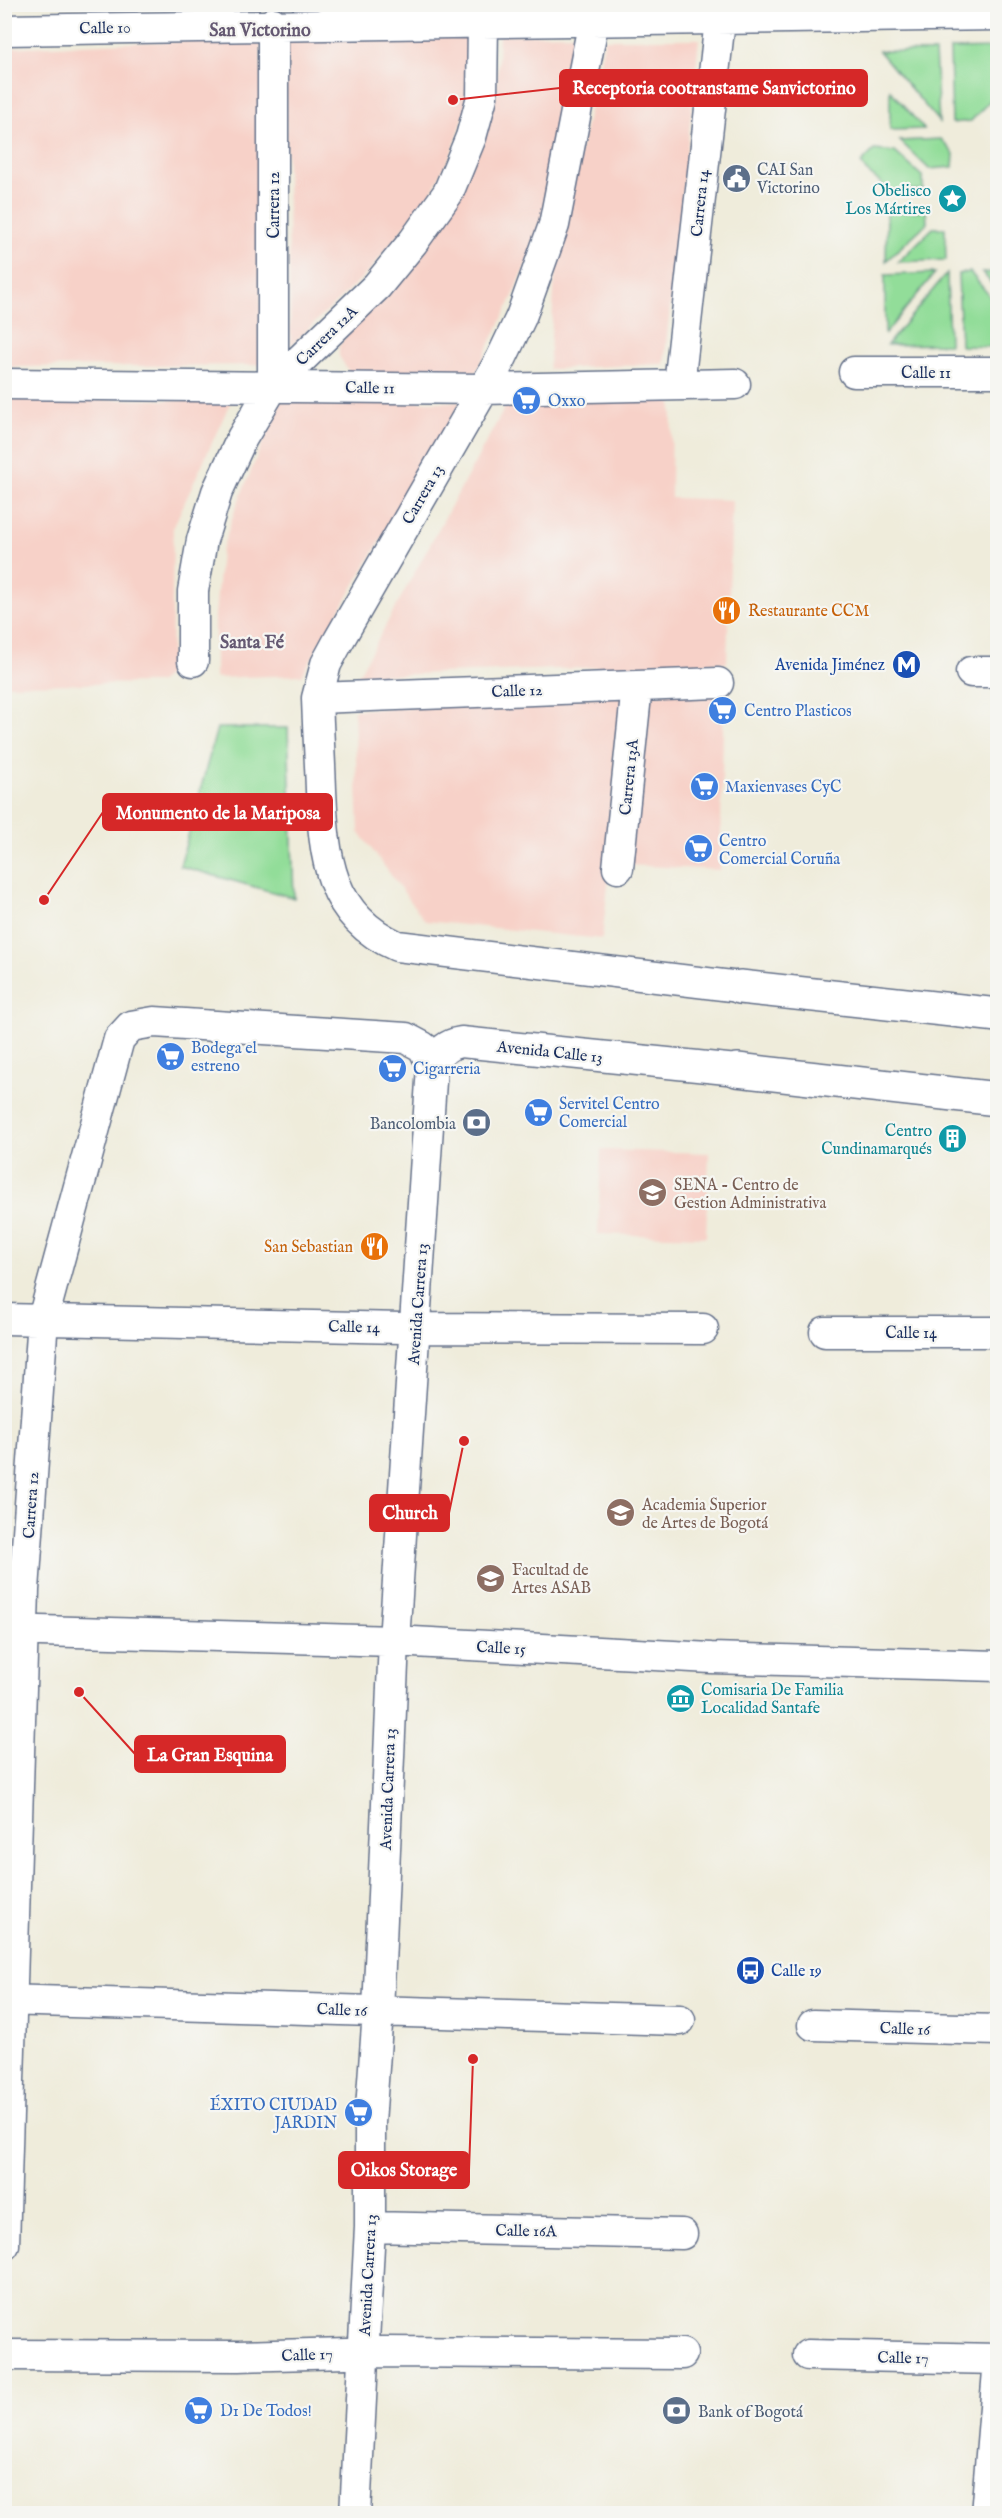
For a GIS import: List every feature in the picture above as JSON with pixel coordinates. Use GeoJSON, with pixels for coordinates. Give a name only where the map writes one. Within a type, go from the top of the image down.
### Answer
{"type":"FeatureCollection","features":[{"type":"Feature","properties":{"kind":"main road"},"geometry":{"type":"LineString","coordinates":[[740,987],[998,1015]]}},
{"type":"Feature","properties":{"kind":"main road","name":"Avenida Calle 13"},"geometry":{"type":"LineString","coordinates":[[737,1070],[998,1099]]}},
{"type":"Feature","properties":{"kind":"street","name":"Calle 10"},"geometry":{"type":"LineString","coordinates":[[4,30],[273,23],[483,22],[595,13],[720,20],[998,15]]}},
{"type":"Feature","properties":{"kind":"street","name":"Carrera 13"},"geometry":{"type":"LineString","coordinates":[[595,13],[554,225],[521,317],[501,359],[326,664],[317,698],[323,836],[333,880],[354,916],[380,938],[414,950],[740,987]]}},
{"type":"Feature","properties":{"kind":"street","name":"Carrera 14"},"geometry":{"type":"LineString","coordinates":[[679,385],[720,20]]}},
{"type":"Feature","properties":{"kind":"street","name":"Carrera 12A"},"geometry":{"type":"LineString","coordinates":[[193,661],[193,591],[202,540],[217,492],[242,438],[273,386],[377,286],[414,242],[448,193],[471,137],[482,97],[483,22]]}},
{"type":"Feature","properties":{"kind":"street","name":"Carrera 12"},"geometry":{"type":"LineString","coordinates":[[273,23],[273,386]]}},
{"type":"Feature","properties":{"kind":"street","name":"Calle 11"},"geometry":{"type":"LineString","coordinates":[[854,372],[998,372]]}},
{"type":"Feature","properties":{"kind":"street","name":"Calle 11"},"geometry":{"type":"LineString","coordinates":[[4,384],[483,389],[735,384]]}},
{"type":"Feature","properties":{"kind":"street","name":"Calle 12"},"geometry":{"type":"LineString","coordinates":[[317,698],[718,683]]}},
{"type":"Feature","properties":{"kind":"street","name":"Carrera 13A"},"geometry":{"type":"LineString","coordinates":[[618,868],[638,686]]}},
{"type":"Feature","properties":{"kind":"street","name":"Carrera 12"},"geometry":{"type":"LineString","coordinates":[[4,2246],[9,2000],[21,1691],[14,1631],[24,1590],[43,1319],[119,1039],[127,1028],[134,1024],[154,1022],[406,1038],[423,1047],[432,1066]]}},
{"type":"Feature","properties":{"kind":"street","name":"Avenida Calle 13"},"geometry":{"type":"LineString","coordinates":[[432,1066],[442,1051],[461,1042],[737,1070]]}},
{"type":"Feature","properties":{"kind":"street","name":"Avenida Carrera 13"},"geometry":{"type":"LineString","coordinates":[[355,2514],[370,2227],[370,2123],[378,2011],[394,1641],[432,1066]]}},
{"type":"Feature","properties":{"kind":"street","name":"Calle 14"},"geometry":{"type":"LineString","coordinates":[[4,1319],[416,1328],[703,1329]]}},
{"type":"Feature","properties":{"kind":"street","name":"Calle 14"},"geometry":{"type":"LineString","coordinates":[[825,1332],[998,1332]]}},
{"type":"Feature","properties":{"kind":"street","name":"Calle 15"},"geometry":{"type":"LineString","coordinates":[[14,1631],[394,1641],[711,1658],[998,1665]]}},
{"type":"Feature","properties":{"kind":"street","name":"Calle 16"},"geometry":{"type":"LineString","coordinates":[[9,2000],[680,2020]]}},
{"type":"Feature","properties":{"kind":"street","name":"Calle 16"},"geometry":{"type":"LineString","coordinates":[[813,2025],[998,2030]]}},
{"type":"Feature","properties":{"kind":"street","name":"Calle 16A"},"geometry":{"type":"LineString","coordinates":[[370,2227],[682,2234]]}},
{"type":"Feature","properties":{"kind":"street","name":"Calle 17"},"geometry":{"type":"LineString","coordinates":[[4,2355],[238,2356],[363,2352],[682,2354]]}},
{"type":"Feature","properties":{"kind":"street","name":"Calle 17"},"geometry":{"type":"LineString","coordinates":[[808,2355],[998,2359]]}},
{"type":"Feature","properties":{"kind":"street"},"geometry":{"type":"LineString","coordinates":[[986,2514],[998,2371]]}},
{"type":"Feature","properties":{"kind":"shaded area"},"geometry":{"type":"Polygon","coordinates":[[[471,32],[471,74],[466,110],[452,152],[430,195],[369,271],[291,345],[284,36],[471,32]]]}},
{"type":"Feature","properties":{"kind":"shaded area"},"geometry":{"type":"Polygon","coordinates":[[[580,34],[541,226],[515,292],[476,372],[358,376],[349,372],[339,356],[339,346],[497,95],[499,35],[580,34]]]}},
{"type":"Feature","properties":{"kind":"shaded area"},"geometry":{"type":"Polygon","coordinates":[[[261,38],[261,365],[5,367],[4,48],[261,38]]]}},
{"type":"Feature","properties":{"kind":"shaded area"},"geometry":{"type":"Polygon","coordinates":[[[605,39],[699,39],[664,364],[549,369],[556,260],[605,39]]]}},
{"type":"Feature","properties":{"kind":"shaded area"},"geometry":{"type":"Polygon","coordinates":[[[672,393],[671,498],[732,500],[727,663],[358,676],[508,402],[672,393]]]}},
{"type":"Feature","properties":{"kind":"shaded area"},"geometry":{"type":"Polygon","coordinates":[[[5,398],[231,401],[173,528],[171,673],[158,683],[5,685],[5,398]]]}},
{"type":"Feature","properties":{"kind":"shaded area"},"geometry":{"type":"Polygon","coordinates":[[[280,401],[461,402],[302,675],[215,678],[215,615],[221,552],[236,507],[280,401]]]}},
{"type":"Feature","properties":{"kind":"shaded area"},"geometry":{"type":"Polygon","coordinates":[[[724,690],[720,870],[628,865],[649,694],[724,690]]]}},
{"type":"Feature","properties":{"kind":"shaded area"},"geometry":{"type":"Polygon","coordinates":[[[629,695],[602,939],[425,921],[359,832],[354,710],[629,695]]]}},
{"type":"Feature","properties":{"kind":"shaded area","name":"SENA - Centro de Gestion Administrativa"},"geometry":{"type":"Polygon","coordinates":[[[601,1150],[709,1153],[706,1237],[598,1234],[601,1150]]]}},
{"type":"Feature","properties":{"kind":"green space"},"geometry":{"type":"Polygon","coordinates":[[[997,48],[997,93],[971,121],[952,123],[950,49],[997,48]]]}},
{"type":"Feature","properties":{"kind":"green space"},"geometry":{"type":"Polygon","coordinates":[[[879,51],[935,52],[939,122],[879,51]]]}},
{"type":"Feature","properties":{"kind":"green space"},"geometry":{"type":"Polygon","coordinates":[[[890,90],[924,129],[890,130],[890,90]]]}},
{"type":"Feature","properties":{"kind":"green space"},"geometry":{"type":"Polygon","coordinates":[[[941,139],[954,154],[953,167],[929,169],[900,141],[941,139]]]}},
{"type":"Feature","properties":{"kind":"green space"},"geometry":{"type":"Polygon","coordinates":[[[874,150],[895,152],[923,177],[923,190],[891,191],[866,171],[861,163],[874,150]]]}},
{"type":"Feature","properties":{"kind":"green space"},"geometry":{"type":"Polygon","coordinates":[[[926,210],[927,223],[886,261],[887,213],[926,210]]]}},
{"type":"Feature","properties":{"kind":"green space"},"geometry":{"type":"Polygon","coordinates":[[[933,228],[945,228],[946,260],[898,262],[933,228]]]}},
{"type":"Feature","properties":{"kind":"green space"},"geometry":{"type":"Polygon","coordinates":[[[970,272],[997,305],[997,347],[961,346],[958,274],[970,272]]]}},
{"type":"Feature","properties":{"kind":"green space"},"geometry":{"type":"Polygon","coordinates":[[[982,272],[997,273],[997,290],[982,272]]]}},
{"type":"Feature","properties":{"kind":"green space"},"geometry":{"type":"Polygon","coordinates":[[[935,273],[885,334],[885,275],[935,273]]]}},
{"type":"Feature","properties":{"kind":"green space"},"geometry":{"type":"Polygon","coordinates":[[[947,273],[949,344],[887,345],[947,273]]]}},
{"type":"Feature","properties":{"kind":"green space"},"geometry":{"type":"Polygon","coordinates":[[[217,728],[288,728],[294,898],[180,866],[217,728]]]}},
{"type":"Feature","properties":{"kind":"place","name":"Receptoria cootranstame Sanvictorino"},"geometry":{"type":"Point","coordinates":[453,100]}},
{"type":"Feature","properties":{"kind":"place","name":"CAI San Victorino"},"geometry":{"type":"Point","coordinates":[736,178]}},
{"type":"Feature","properties":{"kind":"place","name":"Obelisco Los Mártires"},"geometry":{"type":"Point","coordinates":[952,199]}},
{"type":"Feature","properties":{"kind":"place","name":"Oxxo"},"geometry":{"type":"Point","coordinates":[527,400]}},
{"type":"Feature","properties":{"kind":"place","name":"Restaurante CCM"},"geometry":{"type":"Point","coordinates":[727,610]}},
{"type":"Feature","properties":{"kind":"place","name":"Avenida Jiménez"},"geometry":{"type":"Point","coordinates":[906,664]}},
{"type":"Feature","properties":{"kind":"place","name":"Centro Plasticos"},"geometry":{"type":"Point","coordinates":[723,710]}},
{"type":"Feature","properties":{"kind":"place","name":"Maxienvases CyC"},"geometry":{"type":"Point","coordinates":[704,786]}},
{"type":"Feature","properties":{"kind":"place","name":"Centro Comercial Coruña"},"geometry":{"type":"Point","coordinates":[698,849]}},
{"type":"Feature","properties":{"kind":"place","name":"Monumento de la Mariposa"},"geometry":{"type":"Point","coordinates":[44,900]}},
{"type":"Feature","properties":{"kind":"place","name":"Bodega el estreno"},"geometry":{"type":"Point","coordinates":[170,1056]}},
{"type":"Feature","properties":{"kind":"place","name":"Cigarreria"},"geometry":{"type":"Point","coordinates":[392,1068]}},
{"type":"Feature","properties":{"kind":"place","name":"Servitel Centro Comercial"},"geometry":{"type":"Point","coordinates":[538,1112]}},
{"type":"Feature","properties":{"kind":"place","name":"Bancolombia"},"geometry":{"type":"Point","coordinates":[477,1123]}},
{"type":"Feature","properties":{"kind":"place","name":"Centro Cundinamarqués"},"geometry":{"type":"Point","coordinates":[953,1139]}},
{"type":"Feature","properties":{"kind":"place","name":"SENA - Centro de Gestion Administrativa"},"geometry":{"type":"Point","coordinates":[653,1193]}},
{"type":"Feature","properties":{"kind":"place","name":"San Sebastian"},"geometry":{"type":"Point","coordinates":[374,1246]}},
{"type":"Feature","properties":{"kind":"place","name":"Church"},"geometry":{"type":"Point","coordinates":[464,1441]}},
{"type":"Feature","properties":{"kind":"place","name":"Academia Superior de Artes de Bogotá"},"geometry":{"type":"Point","coordinates":[621,1513]}},
{"type":"Feature","properties":{"kind":"place","name":"Facultad de Artes ASAB"},"geometry":{"type":"Point","coordinates":[491,1578]}},
{"type":"Feature","properties":{"kind":"place","name":"La Gran Esquina"},"geometry":{"type":"Point","coordinates":[79,1692]}},
{"type":"Feature","properties":{"kind":"place","name":"Comisaria De Familia Localidad Santafe"},"geometry":{"type":"Point","coordinates":[680,1698]}},
{"type":"Feature","properties":{"kind":"place","name":"Calle 19"},"geometry":{"type":"Point","coordinates":[750,1970]}},
{"type":"Feature","properties":{"kind":"place","name":"Oikos Storage"},"geometry":{"type":"Point","coordinates":[473,2059]}},
{"type":"Feature","properties":{"kind":"place","name":"ÉXITO CIUDAD JARDIN"},"geometry":{"type":"Point","coordinates":[358,2113]}},
{"type":"Feature","properties":{"kind":"place","name":"D1 De Todos!"},"geometry":{"type":"Point","coordinates":[199,2410]}},
{"type":"Feature","properties":{"kind":"place","name":"Bank of Bogotá"},"geometry":{"type":"Point","coordinates":[677,2411]}},
{"type":"Feature","properties":{"kind":"district","name":"San Victorino"},"geometry":{"type":"Point","coordinates":[260,30]}},
{"type":"Feature","properties":{"kind":"district","name":"Santa Fé"},"geometry":{"type":"Point","coordinates":[252,642]}}]}
